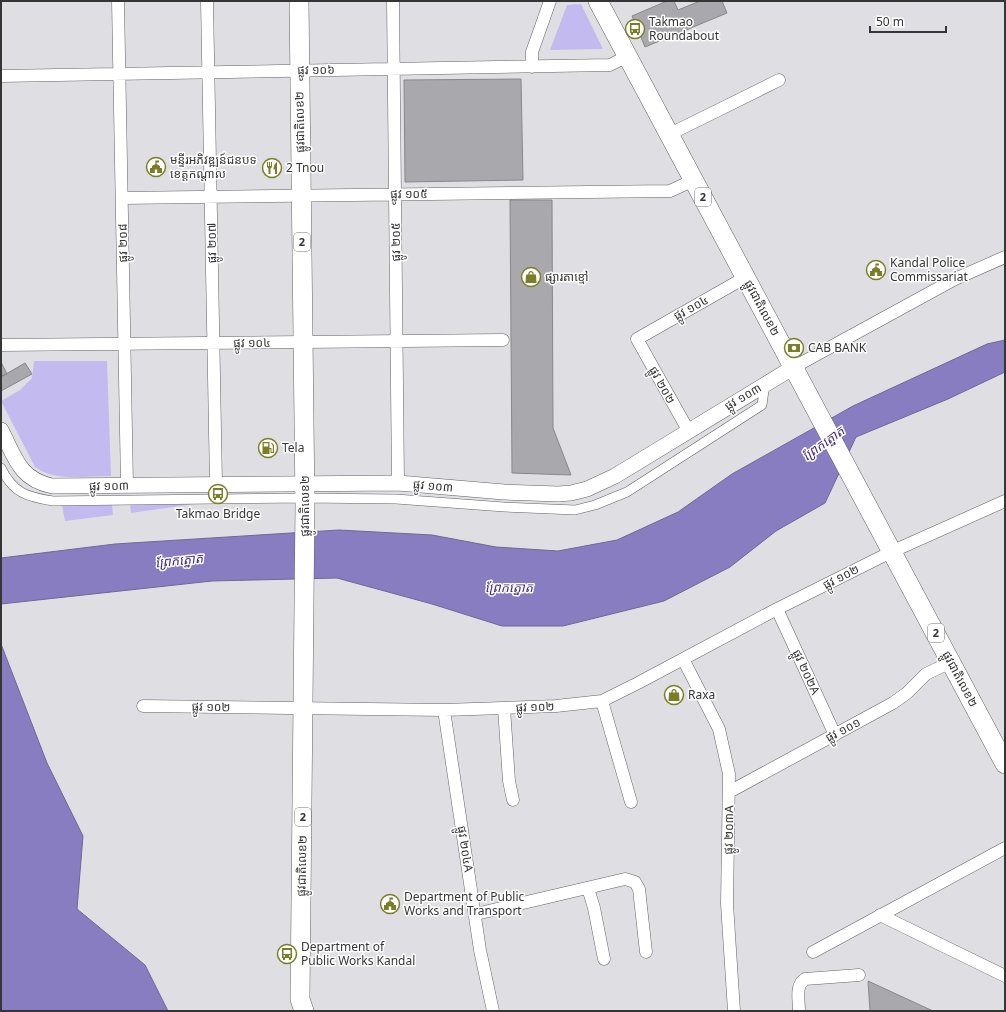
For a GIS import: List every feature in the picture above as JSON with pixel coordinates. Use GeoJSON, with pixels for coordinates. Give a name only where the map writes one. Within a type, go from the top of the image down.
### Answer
{"type":"FeatureCollection","features":[{"type":"Feature","properties":{"kind":"main road","name":"ផ្លូវជាតិលេខ២"},"geometry":{"type":"LineString","coordinates":[[299,1],[305,495],[300,999],[304,1011]]}},
{"type":"Feature","properties":{"kind":"main road","name":"ផ្លូវជាតិលេខ២"},"geometry":{"type":"LineString","coordinates":[[598,1],[1005,764]]}},
{"type":"Feature","properties":{"kind":"street","name":"ផ្លូវ ២០៨"},"geometry":{"type":"LineString","coordinates":[[118,1],[127,485]]}},
{"type":"Feature","properties":{"kind":"street","name":"ផ្លូវ ២០៧"},"geometry":{"type":"LineString","coordinates":[[207,1],[216,484]]}},
{"type":"Feature","properties":{"kind":"street","name":"ផ្លូវ ២០៥"},"geometry":{"type":"LineString","coordinates":[[394,1],[398,483]]}},
{"type":"Feature","properties":{"kind":"street"},"geometry":{"type":"LineString","coordinates":[[532,67],[532,52],[550,1]]}},
{"type":"Feature","properties":{"kind":"street","name":"ផ្លូវ ១០៦"},"geometry":{"type":"LineString","coordinates":[[1,76],[610,65],[628,56]]}},
{"type":"Feature","properties":{"kind":"street"},"geometry":{"type":"LineString","coordinates":[[670,134],[779,80]]}},
{"type":"Feature","properties":{"kind":"street","name":"ផ្លូវ ១០៥"},"geometry":{"type":"LineString","coordinates":[[122,198],[670,191],[694,180]]}},
{"type":"Feature","properties":{"kind":"street"},"geometry":{"type":"LineString","coordinates":[[794,367],[955,279],[1005,257]]}},
{"type":"Feature","properties":{"kind":"street","name":"ផ្លូវ ១០៤"},"geometry":{"type":"LineString","coordinates":[[637,339],[746,277]]}},
{"type":"Feature","properties":{"kind":"street","name":"ផ្លូវ ២០២"},"geometry":{"type":"LineString","coordinates":[[637,339],[688,430]]}},
{"type":"Feature","properties":{"kind":"street","name":"ផ្លូវ ១០៤"},"geometry":{"type":"LineString","coordinates":[[1,345],[503,340]]}},
{"type":"Feature","properties":{"kind":"street","name":"ផ្លូវ ១០៣"},"geometry":{"type":"LineString","coordinates":[[1,430],[23,473],[39,483],[52,486],[216,484],[305,495],[398,483],[504,492],[571,493],[587,489],[615,476],[765,383],[794,367]]}},
{"type":"Feature","properties":{"kind":"street"},"geometry":{"type":"LineString","coordinates":[[1,468],[8,482],[30,497],[52,501],[305,495],[575,510],[595,505],[627,492],[762,405],[765,383]]}},
{"type":"Feature","properties":{"kind":"street","name":"ផ្លូវ ១០២"},"geometry":{"type":"LineString","coordinates":[[143,706],[444,710],[556,706],[602,701],[777,609],[891,552],[1005,501]]}},
{"type":"Feature","properties":{"kind":"street","name":"ផ្លូវ ២០២A"},"geometry":{"type":"LineString","coordinates":[[777,609],[835,735]]}},
{"type":"Feature","properties":{"kind":"street","name":"ផ្លូវ ២០៣A"},"geometry":{"type":"LineString","coordinates":[[683,659],[719,729],[726,754],[729,792],[727,904],[734,1011]]}},
{"type":"Feature","properties":{"kind":"street","name":"ផ្លូវ ១០១"},"geometry":{"type":"LineString","coordinates":[[729,792],[893,703],[907,693],[926,674],[951,662]]}},
{"type":"Feature","properties":{"kind":"street"},"geometry":{"type":"LineString","coordinates":[[602,701],[631,802]]}},
{"type":"Feature","properties":{"kind":"street"},"geometry":{"type":"LineString","coordinates":[[504,708],[509,781],[513,800]]}},
{"type":"Feature","properties":{"kind":"street","name":"ផ្លូវ ២០៤A"},"geometry":{"type":"LineString","coordinates":[[444,710],[476,914],[480,950],[493,1011]]}},
{"type":"Feature","properties":{"kind":"street"},"geometry":{"type":"LineString","coordinates":[[813,952],[1005,848]]}},
{"type":"Feature","properties":{"kind":"street"},"geometry":{"type":"LineString","coordinates":[[476,914],[625,879],[635,882],[639,889],[646,952]]}},
{"type":"Feature","properties":{"kind":"street"},"geometry":{"type":"LineString","coordinates":[[588,888],[594,908],[604,959]]}},
{"type":"Feature","properties":{"kind":"street"},"geometry":{"type":"LineString","coordinates":[[880,915],[1005,976]]}},
{"type":"Feature","properties":{"kind":"street"},"geometry":{"type":"LineString","coordinates":[[799,1011],[798,987],[805,979],[859,975]]}},
{"type":"Feature","properties":{"kind":"shaded area"},"geometry":{"type":"Polygon","coordinates":[[[581,4],[603,49],[550,50],[567,5],[581,4]]]}},
{"type":"Feature","properties":{"kind":"shaded area"},"geometry":{"type":"Polygon","coordinates":[[[34,361],[107,361],[111,476],[71,477],[52,475],[35,467],[1,401],[20,390],[32,378],[34,361]]]}},
{"type":"Feature","properties":{"kind":"shaded area"},"geometry":{"type":"Polygon","coordinates":[[[112,504],[113,515],[65,521],[62,505],[112,504]]]}},
{"type":"Feature","properties":{"kind":"shaded area"},"geometry":{"type":"Polygon","coordinates":[[[130,504],[194,504],[131,513],[130,504]]]}},
{"type":"Feature","properties":{"kind":"water","name":"ព្រែកត្នោត"},"geometry":{"type":"Polygon","coordinates":[[[1005,340],[1005,372],[948,399],[856,437],[825,503],[776,531],[730,567],[664,601],[563,626],[502,626],[432,604],[337,578],[212,581],[1,604],[1,558],[115,544],[339,530],[432,535],[496,547],[558,551],[617,540],[678,512],[732,474],[853,406],[987,344],[1005,340]]]}},
{"type":"Feature","properties":{"kind":"water"},"geometry":{"type":"Polygon","coordinates":[[[1,644],[47,763],[83,836],[77,909],[145,965],[168,1011],[1,1011],[1,644]]]}},
{"type":"Feature","properties":{"kind":"building"},"geometry":{"type":"Polygon","coordinates":[[[667,1],[674,1],[678,10],[700,1],[722,1],[727,13],[645,47],[632,16],[667,1]]]}},
{"type":"Feature","properties":{"kind":"building"},"geometry":{"type":"Polygon","coordinates":[[[521,79],[523,180],[405,182],[404,80],[521,79]]]}},
{"type":"Feature","properties":{"kind":"building"},"geometry":{"type":"Polygon","coordinates":[[[510,200],[552,200],[553,428],[571,475],[512,473],[510,200]]]}},
{"type":"Feature","properties":{"kind":"building","name":"CAB BANK"},"geometry":{"type":"Polygon","coordinates":[[[797,340],[801,351],[791,355],[787,346],[797,340]]]}},
{"type":"Feature","properties":{"kind":"building"},"geometry":{"type":"Polygon","coordinates":[[[1,362],[7,374],[1,376],[1,362]]]}},
{"type":"Feature","properties":{"kind":"building"},"geometry":{"type":"Polygon","coordinates":[[[25,363],[32,374],[1,391],[1,377],[25,363]]]}},
{"type":"Feature","properties":{"kind":"building"},"geometry":{"type":"Polygon","coordinates":[[[868,981],[933,1011],[870,1011],[868,981]]]}},
{"type":"Feature","properties":{"kind":"place","name":"Takmao Roundabout"},"geometry":{"type":"Point","coordinates":[635,29]}},
{"type":"Feature","properties":{"kind":"place","name":"មន្ទីរអភិវឌ្ឍន៍ជនបទ ខេត្តកណ្តាល"},"geometry":{"type":"Point","coordinates":[156,167]}},
{"type":"Feature","properties":{"kind":"place","name":"2 Tnou"},"geometry":{"type":"Point","coordinates":[272,168]}},
{"type":"Feature","properties":{"kind":"place","name":"Kandal Police Commissariat"},"geometry":{"type":"Point","coordinates":[876,270]}},
{"type":"Feature","properties":{"kind":"place","name":"ផ្សារតាខ្មៅ"},"geometry":{"type":"Point","coordinates":[531,277]}},
{"type":"Feature","properties":{"kind":"place","name":"CAB BANK"},"geometry":{"type":"Point","coordinates":[794,348]}},
{"type":"Feature","properties":{"kind":"place","name":"Tela"},"geometry":{"type":"Point","coordinates":[268,448]}},
{"type":"Feature","properties":{"kind":"place","name":"Takmao Bridge"},"geometry":{"type":"Point","coordinates":[218,494]}},
{"type":"Feature","properties":{"kind":"place","name":"Raxa"},"geometry":{"type":"Point","coordinates":[674,695]}},
{"type":"Feature","properties":{"kind":"place","name":"Department of Public Works and Transport"},"geometry":{"type":"Point","coordinates":[390,904]}},
{"type":"Feature","properties":{"kind":"place","name":"Department of Public Works Kandal"},"geometry":{"type":"Point","coordinates":[287,954]}}]}
